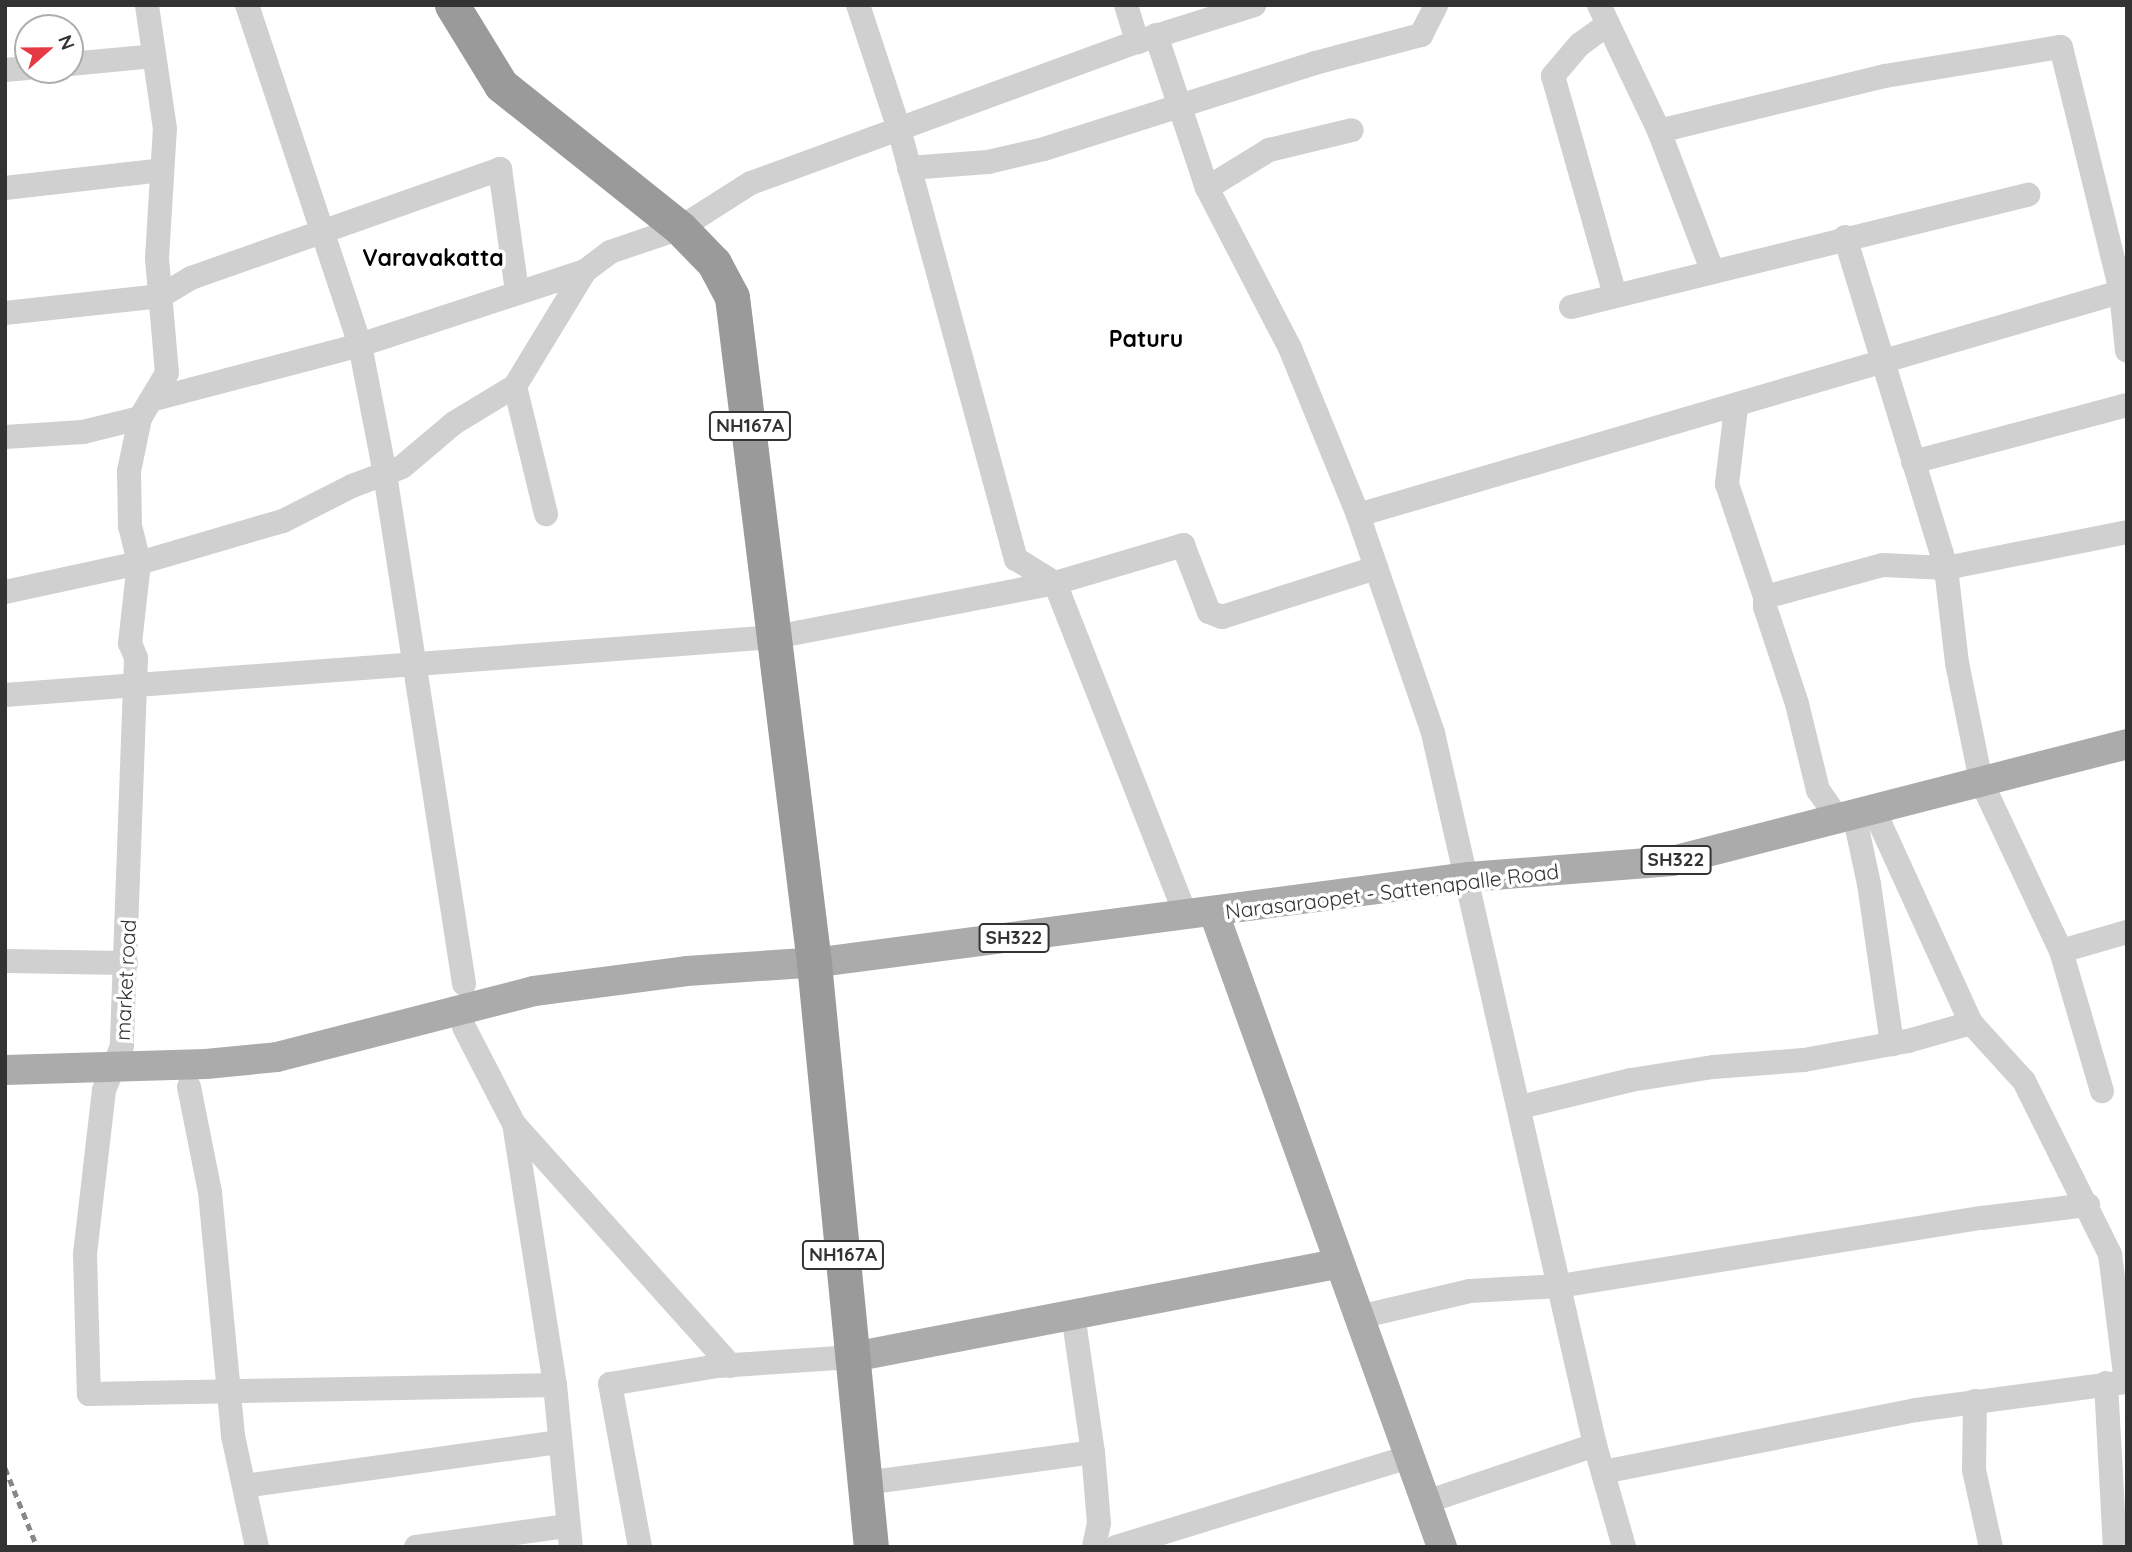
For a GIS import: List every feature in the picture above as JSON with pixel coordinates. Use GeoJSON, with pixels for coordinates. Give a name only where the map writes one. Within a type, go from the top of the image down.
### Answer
{"type":"FeatureCollection","features":[{"type":"Feature","properties":{"kind":"highway","name":"NH167A"},"geometry":{"type":"LineString","coordinates":[[452,5],[501,85],[680,228],[714,263],[732,297],[814,963],[871,1547]]}},
{"type":"Feature","properties":{"kind":"main road","name":"Narasaraopet - Sattenapalle Road"},"geometry":{"type":"LineString","coordinates":[[5,1070],[206,1064],[277,1057],[534,992],[687,971],[814,963],[1200,915],[1469,877],[1671,861],[2127,744]]}},
{"type":"Feature","properties":{"kind":"main road"},"geometry":{"type":"LineString","coordinates":[[1200,915],[1339,1262],[1442,1547]]}},
{"type":"Feature","properties":{"kind":"main road"},"geometry":{"type":"LineString","coordinates":[[853,1357],[1339,1262]]}},
{"type":"Feature","properties":{"kind":"street"},"geometry":{"type":"LineString","coordinates":[[139,563],[130,526],[129,471],[145,409],[167,373],[158,258],[165,129],[147,5]]}},
{"type":"Feature","properties":{"kind":"street"},"geometry":{"type":"LineString","coordinates":[[858,5],[899,129],[1009,543],[1016,559],[1055,583],[1200,915]]}},
{"type":"Feature","properties":{"kind":"street"},"geometry":{"type":"LineString","coordinates":[[1126,5],[1147,39],[1207,188],[1290,348],[1357,515],[1433,733],[1469,877],[1595,1445],[1624,1547]]}},
{"type":"Feature","properties":{"kind":"street"},"geometry":{"type":"LineString","coordinates":[[5,438],[83,432],[145,409],[360,345],[585,271],[610,252],[680,228],[751,183],[1147,39],[1254,5]]}},
{"type":"Feature","properties":{"kind":"street"},"geometry":{"type":"LineString","coordinates":[[909,168],[999,160],[1177,108],[1315,63],[1421,35],[1436,5]]}},
{"type":"Feature","properties":{"kind":"street"},"geometry":{"type":"LineString","coordinates":[[251,7],[360,345],[385,474],[464,984]]}},
{"type":"Feature","properties":{"kind":"street"},"geometry":{"type":"LineString","coordinates":[[1615,295],[1553,76],[1603,14],[1659,131],[1712,270]]}},
{"type":"Feature","properties":{"kind":"street"},"geometry":{"type":"LineString","coordinates":[[1659,131],[1885,76],[2061,47],[2124,291],[2127,351]]}},
{"type":"Feature","properties":{"kind":"street"},"geometry":{"type":"LineString","coordinates":[[84,63],[154,56]]}},
{"type":"Feature","properties":{"kind":"street"},"geometry":{"type":"LineString","coordinates":[[1207,188],[1269,150],[1352,130]]}},
{"type":"Feature","properties":{"kind":"street"},"geometry":{"type":"LineString","coordinates":[[5,313],[161,296],[191,278],[500,169],[517,292]]}},
{"type":"Feature","properties":{"kind":"street"},"geometry":{"type":"LineString","coordinates":[[5,188],[162,170]]}},
{"type":"Feature","properties":{"kind":"street"},"geometry":{"type":"LineString","coordinates":[[1571,307],[1845,237],[2028,195]]}},
{"type":"Feature","properties":{"kind":"street"},"geometry":{"type":"LineString","coordinates":[[1845,237],[1946,568],[1957,663],[1981,781],[2062,951],[2102,1091]]}},
{"type":"Feature","properties":{"kind":"street"},"geometry":{"type":"LineString","coordinates":[[5,592],[139,563],[283,521],[402,467],[454,423],[515,386],[585,271]]}},
{"type":"Feature","properties":{"kind":"street"},"geometry":{"type":"LineString","coordinates":[[1357,515],[1637,431],[1736,408],[1882,359],[2124,291]]}},
{"type":"Feature","properties":{"kind":"street"},"geometry":{"type":"LineString","coordinates":[[515,386],[546,514]]}},
{"type":"Feature","properties":{"kind":"street"},"geometry":{"type":"LineString","coordinates":[[1913,462],[2127,405]]}},
{"type":"Feature","properties":{"kind":"street"},"geometry":{"type":"LineString","coordinates":[[1736,408],[1727,484],[1797,704],[1818,790],[1855,814],[1970,1023],[2024,1081],[2110,1254],[2119,1382],[2115,1547]]}},
{"type":"Feature","properties":{"kind":"street"},"geometry":{"type":"LineString","coordinates":[[1765,597],[1883,565],[1946,568],[2127,532]]}},
{"type":"Feature","properties":{"kind":"street"},"geometry":{"type":"LineString","coordinates":[[5,695],[775,637],[1055,583],[1183,545],[1209,612],[1222,617],[1376,568]]}},
{"type":"Feature","properties":{"kind":"street","name":"market road"},"geometry":{"type":"LineString","coordinates":[[139,563],[130,643],[136,658],[122,1046],[104,1090],[85,1255],[89,1394],[229,1394]]}},
{"type":"Feature","properties":{"kind":"street"},"geometry":{"type":"LineString","coordinates":[[1855,814],[1869,884],[1892,1044]]}},
{"type":"Feature","properties":{"kind":"street"},"geometry":{"type":"LineString","coordinates":[[2062,951],[2127,932]]}},
{"type":"Feature","properties":{"kind":"street"},"geometry":{"type":"LineString","coordinates":[[5,961],[126,963]]}},
{"type":"Feature","properties":{"kind":"street"},"geometry":{"type":"LineString","coordinates":[[1520,1107],[1631,1080],[1713,1067],[1804,1060],[1892,1044],[1970,1023]]}},
{"type":"Feature","properties":{"kind":"street"},"geometry":{"type":"LineString","coordinates":[[464,1027],[514,1124],[731,1366]]}},
{"type":"Feature","properties":{"kind":"street"},"geometry":{"type":"LineString","coordinates":[[189,1087],[210,1192],[229,1394],[257,1547]]}},
{"type":"Feature","properties":{"kind":"street"},"geometry":{"type":"LineString","coordinates":[[416,1547],[570,1536],[558,1442],[555,1385],[514,1124]]}},
{"type":"Feature","properties":{"kind":"street"},"geometry":{"type":"LineString","coordinates":[[1359,1317],[1470,1290],[1560,1286],[1982,1218],[2088,1206]]}},
{"type":"Feature","properties":{"kind":"street"},"geometry":{"type":"LineString","coordinates":[[1073,1314],[1093,1452],[1099,1522],[1094,1547]]}},
{"type":"Feature","properties":{"kind":"street"},"geometry":{"type":"LineString","coordinates":[[640,1547],[610,1384],[731,1366],[853,1357]]}},
{"type":"Feature","properties":{"kind":"street"},"geometry":{"type":"LineString","coordinates":[[1603,1472],[1975,1401],[2119,1382]]}},
{"type":"Feature","properties":{"kind":"street"},"geometry":{"type":"LineString","coordinates":[[229,1394],[555,1385]]}},
{"type":"Feature","properties":{"kind":"street"},"geometry":{"type":"LineString","coordinates":[[1975,1401],[1974,1470],[1991,1547]]}},
{"type":"Feature","properties":{"kind":"street"},"geometry":{"type":"LineString","coordinates":[[245,1486],[558,1442]]}},
{"type":"Feature","properties":{"kind":"street"},"geometry":{"type":"LineString","coordinates":[[1426,1502],[1595,1445]]}},
{"type":"Feature","properties":{"kind":"street"},"geometry":{"type":"LineString","coordinates":[[865,1483],[1093,1452]]}},
{"type":"Feature","properties":{"kind":"street"},"geometry":{"type":"LineString","coordinates":[[1116,1547],[1156,1541],[1409,1457]]}},
{"type":"Feature","properties":{"kind":"railway"},"geometry":{"type":"LineString","coordinates":[[5,1468],[37,1547]]}},
{"type":"Feature","properties":{"kind":"district","name":"Varavakatta"},"geometry":{"type":"Point","coordinates":[433,258]}},
{"type":"Feature","properties":{"kind":"district","name":"Paturu"},"geometry":{"type":"Point","coordinates":[1146,339]}}]}
